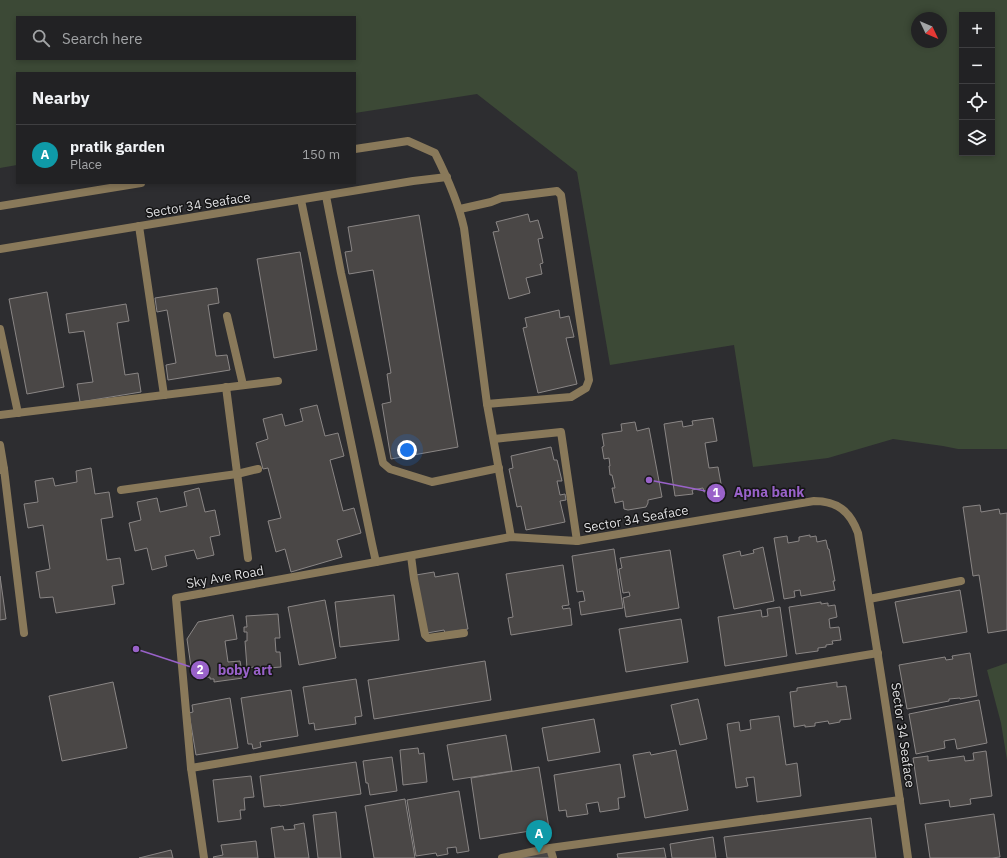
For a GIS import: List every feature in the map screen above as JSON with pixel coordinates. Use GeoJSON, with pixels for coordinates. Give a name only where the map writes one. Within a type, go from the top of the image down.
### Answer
{"type":"FeatureCollection","features":[{"type":"Feature","properties":{"kind":"street"},"geometry":{"type":"LineString","coordinates":[[356,149],[408,141],[435,153],[460,209],[464,228],[487,404],[511,537]]}},
{"type":"Feature","properties":{"kind":"street","name":"Sector 34 Seaface"},"geometry":{"type":"LineString","coordinates":[[0,249],[447,177]]}},
{"type":"Feature","properties":{"kind":"street"},"geometry":{"type":"LineString","coordinates":[[0,206],[135,184]]}},
{"type":"Feature","properties":{"kind":"street"},"geometry":{"type":"LineString","coordinates":[[460,209],[491,202],[501,198],[557,191],[561,195],[589,380],[586,388],[571,397],[487,404]]}},
{"type":"Feature","properties":{"kind":"street"},"geometry":{"type":"LineString","coordinates":[[326,196],[341,273],[383,463],[390,469],[432,482],[499,468]]}},
{"type":"Feature","properties":{"kind":"street"},"geometry":{"type":"LineString","coordinates":[[301,200],[376,562]]}},
{"type":"Feature","properties":{"kind":"street"},"geometry":{"type":"LineString","coordinates":[[139,226],[164,395]]}},
{"type":"Feature","properties":{"kind":"street"},"geometry":{"type":"LineString","coordinates":[[227,316],[243,385]]}},
{"type":"Feature","properties":{"kind":"street"},"geometry":{"type":"LineString","coordinates":[[0,329],[18,413]]}},
{"type":"Feature","properties":{"kind":"street"},"geometry":{"type":"LineString","coordinates":[[0,415],[278,381]]}},
{"type":"Feature","properties":{"kind":"street"},"geometry":{"type":"LineString","coordinates":[[226,387],[248,558]]}},
{"type":"Feature","properties":{"kind":"street"},"geometry":{"type":"LineString","coordinates":[[494,440],[561,432],[577,541]]}},
{"type":"Feature","properties":{"kind":"street"},"geometry":{"type":"LineString","coordinates":[[0,445],[24,633]]}},
{"type":"Feature","properties":{"kind":"street"},"geometry":{"type":"LineString","coordinates":[[120,490],[258,470]]}},
{"type":"Feature","properties":{"kind":"street","name":"Sector 34 Seaface"},"geometry":{"type":"LineString","coordinates":[[511,537],[577,541],[814,501],[824,501],[836,505],[847,514],[854,523],[858,532],[878,653],[908,858]]}},
{"type":"Feature","properties":{"kind":"street","name":"Sky Ave Road"},"geometry":{"type":"LineString","coordinates":[[204,858],[191,768],[176,598],[511,537]]}},
{"type":"Feature","properties":{"kind":"street"},"geometry":{"type":"LineString","coordinates":[[411,556],[414,579],[426,635],[428,638],[464,633]]}},
{"type":"Feature","properties":{"kind":"street"},"geometry":{"type":"LineString","coordinates":[[869,599],[961,581]]}},
{"type":"Feature","properties":{"kind":"street"},"geometry":{"type":"LineString","coordinates":[[191,768],[878,653]]}},
{"type":"Feature","properties":{"kind":"street"},"geometry":{"type":"LineString","coordinates":[[502,858],[550,848],[900,800]]}},
{"type":"Feature","properties":{"kind":"street"},"geometry":{"type":"LineString","coordinates":[[550,848],[553,858]]}},
{"type":"Feature","properties":{"kind":"green space"},"geometry":{"type":"Polygon","coordinates":[[[0,0],[1007,0],[1007,449],[958,449],[893,439],[828,458],[753,467],[734,345],[610,365],[577,172],[477,94],[356,113],[356,72],[16,72],[16,165],[0,168],[0,0]]]}},
{"type":"Feature","properties":{"kind":"green space"},"geometry":{"type":"Polygon","coordinates":[[[1007,663],[1007,760],[1001,723],[987,670],[1007,663]]]}},
{"type":"Feature","properties":{"kind":"building"},"geometry":{"type":"Polygon","coordinates":[[[528,214],[530,222],[538,220],[543,238],[538,239],[543,263],[540,264],[542,274],[526,278],[530,293],[509,299],[493,232],[499,231],[496,222],[528,214]]]}},
{"type":"Feature","properties":{"kind":"building"},"geometry":{"type":"Polygon","coordinates":[[[419,215],[458,447],[391,459],[382,404],[391,402],[387,374],[391,373],[373,270],[349,274],[345,252],[352,251],[348,227],[419,215]]]}},
{"type":"Feature","properties":{"kind":"building"},"geometry":{"type":"Polygon","coordinates":[[[300,252],[317,350],[274,358],[257,259],[300,252]]]}},
{"type":"Feature","properties":{"kind":"building"},"geometry":{"type":"Polygon","coordinates":[[[217,288],[219,303],[208,305],[216,356],[227,355],[230,370],[168,380],[166,365],[176,363],[167,310],[157,312],[155,298],[217,288]]]}},
{"type":"Feature","properties":{"kind":"building"},"geometry":{"type":"Polygon","coordinates":[[[47,292],[64,387],[27,394],[9,299],[47,292]]]}},
{"type":"Feature","properties":{"kind":"building"},"geometry":{"type":"Polygon","coordinates":[[[126,304],[129,321],[117,323],[125,375],[138,373],[141,392],[80,402],[77,384],[93,382],[84,331],[69,333],[66,314],[126,304]]]}},
{"type":"Feature","properties":{"kind":"building"},"geometry":{"type":"Polygon","coordinates":[[[559,310],[560,318],[569,316],[574,337],[566,338],[577,384],[538,393],[523,328],[527,327],[525,318],[559,310]]]}},
{"type":"Feature","properties":{"kind":"building"},"geometry":{"type":"Polygon","coordinates":[[[317,405],[325,436],[338,433],[344,456],[330,460],[343,511],[354,508],[361,533],[337,540],[342,557],[291,572],[285,549],[276,552],[268,521],[281,518],[268,468],[263,469],[256,443],[268,439],[263,419],[282,414],[285,426],[303,421],[300,409],[317,405]]]}},
{"type":"Feature","properties":{"kind":"building"},"geometry":{"type":"Polygon","coordinates":[[[713,418],[717,441],[705,443],[709,468],[718,467],[722,489],[704,492],[703,488],[692,490],[693,494],[675,496],[664,424],[682,421],[683,427],[693,425],[692,421],[713,418]]]}},
{"type":"Feature","properties":{"kind":"building"},"geometry":{"type":"Polygon","coordinates":[[[635,422],[637,431],[649,428],[662,497],[648,500],[646,507],[628,510],[624,509],[623,501],[615,503],[612,488],[615,488],[612,475],[610,475],[609,458],[604,459],[602,434],[622,431],[621,424],[635,422]]]}},
{"type":"Feature","properties":{"kind":"building"},"geometry":{"type":"Polygon","coordinates":[[[551,447],[554,460],[557,460],[562,481],[557,481],[560,495],[565,494],[566,500],[560,501],[565,522],[526,530],[521,506],[517,507],[509,469],[513,468],[511,456],[551,447]]]}},
{"type":"Feature","properties":{"kind":"building"},"geometry":{"type":"Polygon","coordinates":[[[91,468],[95,494],[109,492],[113,517],[101,519],[107,560],[120,558],[124,584],[112,586],[115,604],[56,613],[53,597],[40,598],[36,572],[50,569],[43,525],[28,528],[24,504],[38,502],[35,481],[53,478],[55,486],[77,482],[76,471],[91,468]]]}},
{"type":"Feature","properties":{"kind":"building"},"geometry":{"type":"Polygon","coordinates":[[[199,488],[205,512],[215,510],[220,535],[210,537],[214,555],[197,559],[194,550],[165,556],[167,566],[152,570],[147,548],[135,551],[129,523],[141,520],[137,502],[157,498],[160,512],[187,506],[184,492],[199,488]]]}},
{"type":"Feature","properties":{"kind":"building"},"geometry":{"type":"Polygon","coordinates":[[[980,505],[981,512],[999,509],[1000,514],[1007,513],[1007,630],[988,633],[979,575],[973,576],[963,507],[980,505]]]}},
{"type":"Feature","properties":{"kind":"building"},"geometry":{"type":"Polygon","coordinates":[[[810,535],[810,537],[816,536],[817,542],[826,540],[835,581],[833,581],[835,590],[801,596],[800,590],[794,591],[795,597],[784,599],[774,538],[787,536],[788,543],[799,541],[799,537],[810,535]]]}},
{"type":"Feature","properties":{"kind":"building"},"geometry":{"type":"Polygon","coordinates":[[[763,547],[774,601],[734,609],[723,555],[740,551],[741,556],[754,553],[753,550],[763,547]]]}},
{"type":"Feature","properties":{"kind":"building"},"geometry":{"type":"Polygon","coordinates":[[[614,549],[623,608],[581,615],[579,602],[585,601],[583,591],[577,592],[572,556],[614,549]]]}},
{"type":"Feature","properties":{"kind":"building"},"geometry":{"type":"Polygon","coordinates":[[[670,550],[679,608],[626,617],[623,598],[630,596],[629,592],[623,593],[619,569],[622,568],[620,558],[670,550]]]}},
{"type":"Feature","properties":{"kind":"building"},"geometry":{"type":"Polygon","coordinates":[[[563,565],[569,605],[562,606],[563,609],[570,608],[572,625],[511,635],[508,618],[513,617],[506,574],[563,565]]]}},
{"type":"Feature","properties":{"kind":"building"},"geometry":{"type":"Polygon","coordinates":[[[434,572],[435,577],[458,573],[468,629],[445,633],[444,630],[427,633],[416,575],[434,572]]]}},
{"type":"Feature","properties":{"kind":"building"},"geometry":{"type":"Polygon","coordinates":[[[0,576],[6,619],[0,620],[0,576]]]}},
{"type":"Feature","properties":{"kind":"building"},"geometry":{"type":"Polygon","coordinates":[[[960,590],[967,632],[903,643],[895,602],[960,590]]]}},
{"type":"Feature","properties":{"kind":"building"},"geometry":{"type":"Polygon","coordinates":[[[394,595],[399,640],[340,647],[335,602],[394,595]]]}},
{"type":"Feature","properties":{"kind":"building"},"geometry":{"type":"Polygon","coordinates":[[[325,600],[336,658],[299,665],[288,607],[325,600]]]}},
{"type":"Feature","properties":{"kind":"building"},"geometry":{"type":"Polygon","coordinates":[[[821,602],[821,604],[828,603],[828,606],[835,605],[837,617],[829,619],[830,628],[839,627],[841,640],[832,641],[833,644],[818,648],[818,651],[796,654],[789,607],[821,602]]]}},
{"type":"Feature","properties":{"kind":"building"},"geometry":{"type":"Polygon","coordinates":[[[780,607],[787,656],[725,666],[718,617],[761,610],[762,617],[768,616],[767,609],[780,607]]]}},
{"type":"Feature","properties":{"kind":"building"},"geometry":{"type":"Polygon","coordinates":[[[278,614],[280,638],[275,638],[276,652],[280,652],[281,667],[254,669],[254,667],[247,668],[245,641],[247,641],[247,632],[244,632],[244,627],[247,627],[246,616],[278,614]]]}},
{"type":"Feature","properties":{"kind":"building"},"geometry":{"type":"Polygon","coordinates":[[[233,615],[237,639],[225,641],[228,662],[240,661],[243,678],[214,682],[214,679],[210,679],[210,677],[201,678],[199,666],[191,667],[187,639],[198,622],[233,615]]]}},
{"type":"Feature","properties":{"kind":"building"},"geometry":{"type":"Polygon","coordinates":[[[681,619],[688,662],[626,672],[619,629],[681,619]]]}},
{"type":"Feature","properties":{"kind":"building"},"geometry":{"type":"Polygon","coordinates":[[[970,653],[977,696],[949,699],[949,701],[907,709],[899,665],[945,657],[946,660],[953,659],[952,656],[970,653]]]}},
{"type":"Feature","properties":{"kind":"building"},"geometry":{"type":"Polygon","coordinates":[[[485,661],[491,700],[374,719],[368,680],[485,661]]]}},
{"type":"Feature","properties":{"kind":"building"},"geometry":{"type":"Polygon","coordinates":[[[356,679],[362,716],[355,717],[356,724],[315,730],[314,723],[309,724],[303,687],[356,679]]]}},
{"type":"Feature","properties":{"kind":"building"},"geometry":{"type":"Polygon","coordinates":[[[113,682],[127,748],[62,761],[49,696],[113,682]]]}},
{"type":"Feature","properties":{"kind":"building"},"geometry":{"type":"Polygon","coordinates":[[[837,682],[837,687],[846,686],[851,719],[840,720],[840,722],[829,724],[828,721],[815,723],[815,726],[805,727],[805,725],[794,727],[790,692],[797,691],[797,688],[837,682]]]}},
{"type":"Feature","properties":{"kind":"building"},"geometry":{"type":"Polygon","coordinates":[[[291,690],[298,736],[260,742],[261,747],[253,749],[252,744],[248,744],[241,698],[291,690]]]}},
{"type":"Feature","properties":{"kind":"building"},"geometry":{"type":"Polygon","coordinates":[[[230,698],[238,748],[196,755],[189,713],[193,712],[192,705],[230,698]]]}},
{"type":"Feature","properties":{"kind":"building"},"geometry":{"type":"Polygon","coordinates":[[[698,699],[707,739],[680,745],[671,705],[698,699]]]}},
{"type":"Feature","properties":{"kind":"building"},"geometry":{"type":"Polygon","coordinates":[[[979,700],[987,743],[957,749],[955,739],[944,741],[945,748],[916,754],[909,714],[979,700]]]}},
{"type":"Feature","properties":{"kind":"building"},"geometry":{"type":"Polygon","coordinates":[[[779,716],[786,765],[797,763],[801,796],[757,802],[754,777],[746,778],[748,786],[736,788],[727,724],[739,722],[740,731],[751,729],[750,720],[779,716]]]}},
{"type":"Feature","properties":{"kind":"building"},"geometry":{"type":"Polygon","coordinates":[[[594,719],[600,752],[548,761],[542,728],[594,719]]]}},
{"type":"Feature","properties":{"kind":"building"},"geometry":{"type":"Polygon","coordinates":[[[506,735],[512,771],[453,780],[447,745],[506,735]]]}},
{"type":"Feature","properties":{"kind":"building"},"geometry":{"type":"Polygon","coordinates":[[[418,748],[419,754],[424,753],[427,782],[403,785],[400,750],[418,748]]]}},
{"type":"Feature","properties":{"kind":"building"},"geometry":{"type":"Polygon","coordinates":[[[676,750],[688,810],[645,818],[633,755],[650,752],[651,755],[676,750]]]}},
{"type":"Feature","properties":{"kind":"building"},"geometry":{"type":"Polygon","coordinates":[[[986,751],[992,796],[970,799],[971,804],[950,807],[949,800],[920,804],[913,758],[928,756],[928,761],[964,756],[965,761],[974,760],[973,753],[986,751]]]}},
{"type":"Feature","properties":{"kind":"building"},"geometry":{"type":"Polygon","coordinates":[[[392,757],[397,791],[370,795],[368,783],[366,783],[363,761],[392,757]]]}},
{"type":"Feature","properties":{"kind":"building"},"geometry":{"type":"Polygon","coordinates":[[[356,762],[361,794],[264,807],[260,776],[356,762]]]}},
{"type":"Feature","properties":{"kind":"building"},"geometry":{"type":"Polygon","coordinates":[[[620,764],[625,797],[618,798],[619,809],[600,812],[598,802],[586,804],[588,814],[567,817],[566,810],[559,811],[554,775],[620,764]]]}},
{"type":"Feature","properties":{"kind":"building"},"geometry":{"type":"Polygon","coordinates":[[[539,767],[549,828],[480,839],[471,778],[539,767]]]}},
{"type":"Feature","properties":{"kind":"building"},"geometry":{"type":"Polygon","coordinates":[[[251,776],[254,797],[244,798],[245,810],[240,810],[241,819],[218,822],[213,780],[251,776]]]}},
{"type":"Feature","properties":{"kind":"building"},"geometry":{"type":"Polygon","coordinates":[[[459,791],[469,851],[457,853],[456,847],[447,848],[448,854],[437,856],[436,853],[416,856],[407,800],[459,791]]]}},
{"type":"Feature","properties":{"kind":"building"},"geometry":{"type":"Polygon","coordinates":[[[405,799],[415,858],[374,858],[365,806],[405,799]]]}},
{"type":"Feature","properties":{"kind":"building"},"geometry":{"type":"Polygon","coordinates":[[[336,812],[341,858],[318,858],[313,815],[336,812]]]}},
{"type":"Feature","properties":{"kind":"building"},"geometry":{"type":"Polygon","coordinates":[[[994,814],[1000,857],[930,858],[925,824],[994,814]]]}},
{"type":"Feature","properties":{"kind":"building"},"geometry":{"type":"Polygon","coordinates":[[[871,818],[876,858],[727,858],[724,837],[871,818]]]}},
{"type":"Feature","properties":{"kind":"building"},"geometry":{"type":"Polygon","coordinates":[[[304,823],[309,858],[275,858],[271,828],[283,826],[284,830],[295,829],[294,825],[304,823]]]}},
{"type":"Feature","properties":{"kind":"building"},"geometry":{"type":"Polygon","coordinates":[[[713,837],[716,858],[672,858],[670,844],[713,837]]]}},
{"type":"Feature","properties":{"kind":"building"},"geometry":{"type":"Polygon","coordinates":[[[256,841],[258,858],[213,857],[223,855],[221,845],[256,841]]]}},
{"type":"Feature","properties":{"kind":"building"},"geometry":{"type":"Polygon","coordinates":[[[550,848],[553,858],[502,858],[550,848]]]}},
{"type":"Feature","properties":{"kind":"building"},"geometry":{"type":"Polygon","coordinates":[[[664,848],[666,858],[618,858],[617,854],[664,848]]]}},
{"type":"Feature","properties":{"kind":"building"},"geometry":{"type":"Polygon","coordinates":[[[171,850],[173,858],[139,858],[171,850]]]}},
{"type":"Feature","properties":{"kind":"place","name":"Apna bank"},"geometry":{"type":"Point","coordinates":[649,480]}},
{"type":"Feature","properties":{"kind":"place","name":"boby art"},"geometry":{"type":"Point","coordinates":[136,649]}},
{"type":"Feature","properties":{"kind":"place","name":"pratik garden"},"geometry":{"type":"Point","coordinates":[539,853]}}]}
